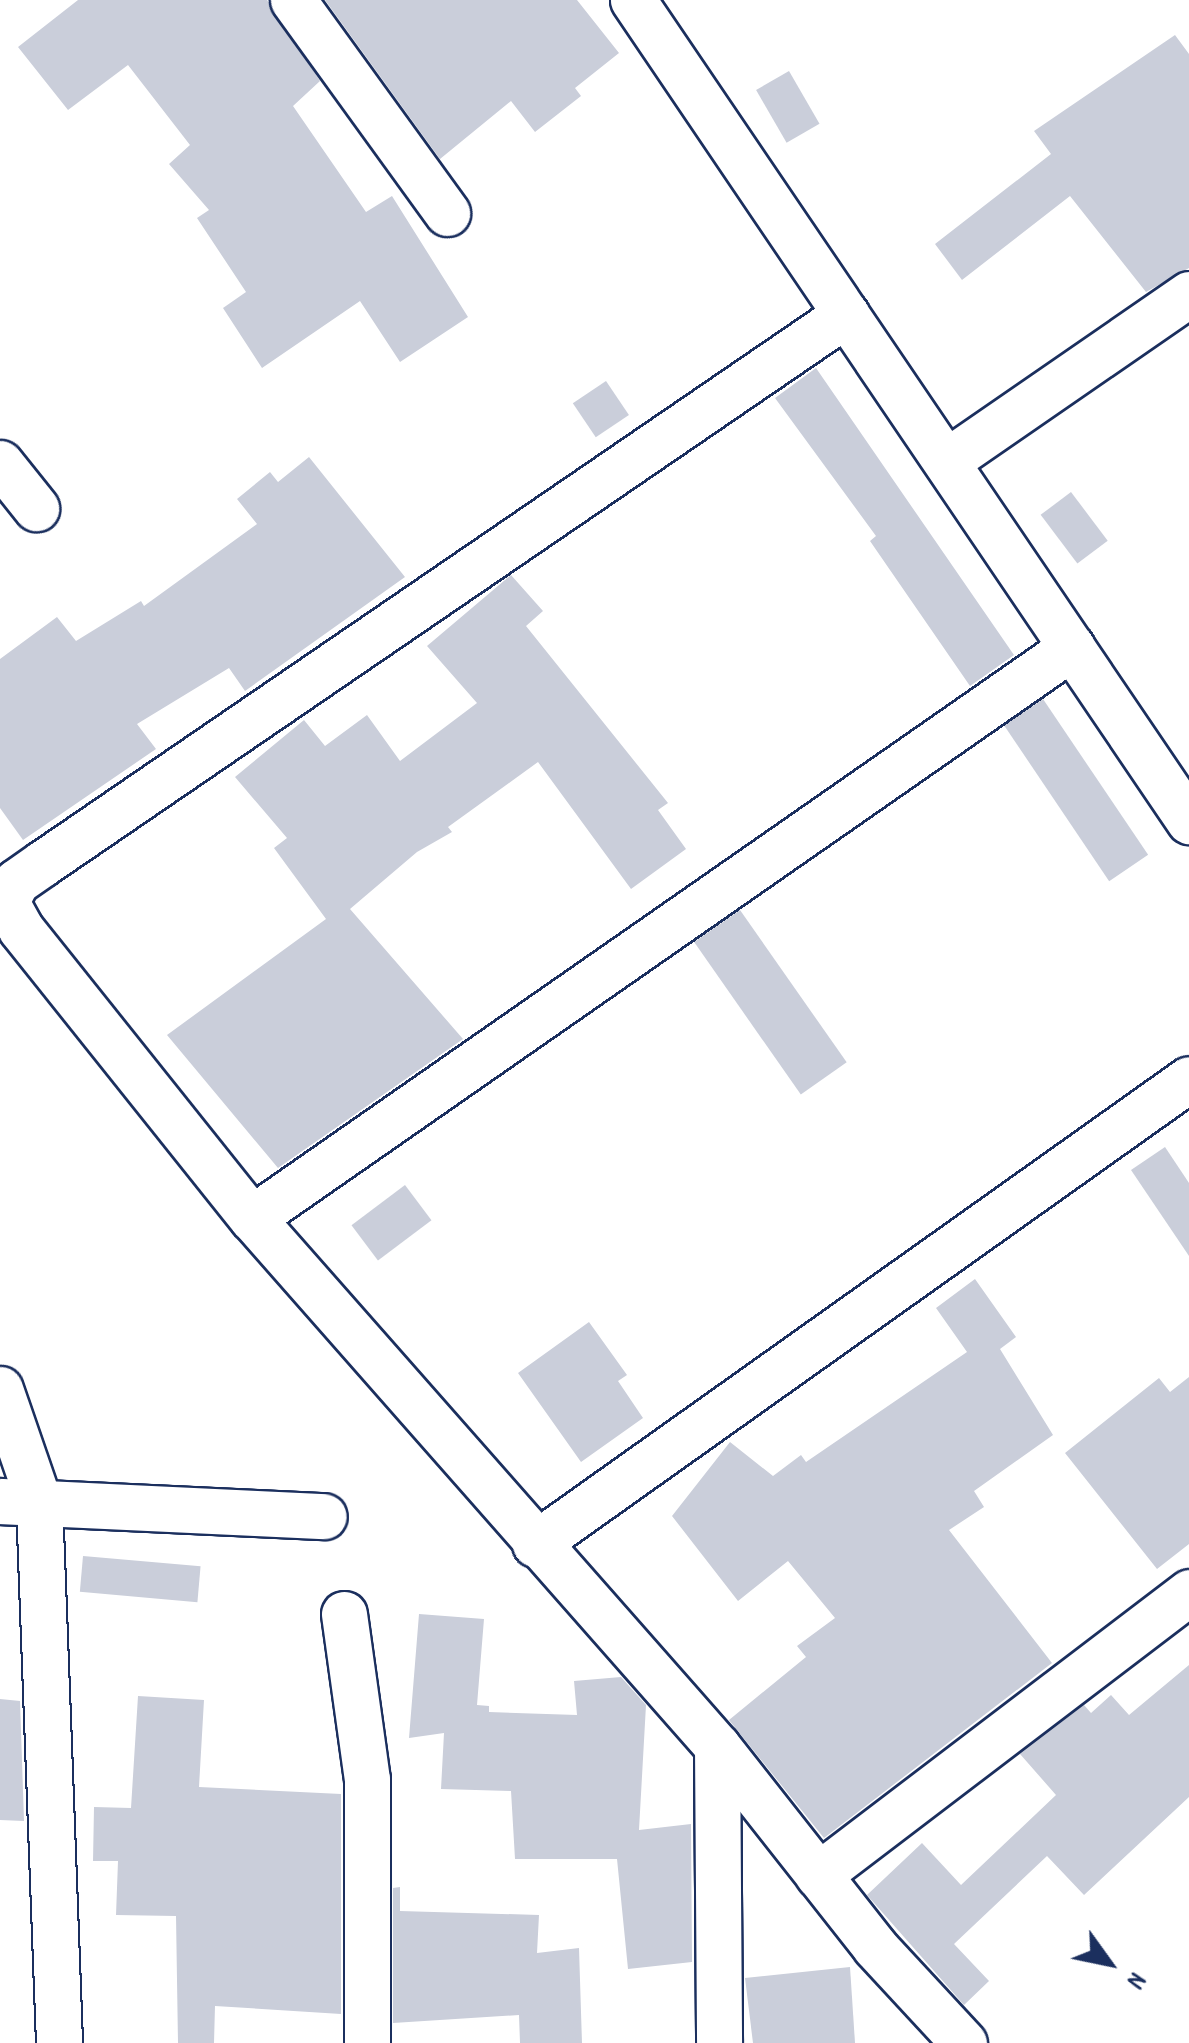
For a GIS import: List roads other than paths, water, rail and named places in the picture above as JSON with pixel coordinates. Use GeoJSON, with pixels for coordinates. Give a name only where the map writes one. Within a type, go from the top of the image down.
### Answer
{"type":"FeatureCollection","features":[{"type":"Feature","properties":{"kind":"street"},"geometry":{"type":"LineString","coordinates":[[293,0],[448,214]]}},
{"type":"Feature","properties":{"kind":"street"},"geometry":{"type":"LineString","coordinates":[[633,0],[1189,821]]}},
{"type":"Feature","properties":{"kind":"street"},"geometry":{"type":"LineString","coordinates":[[947,462],[1189,294]]}},
{"type":"Feature","properties":{"kind":"street"},"geometry":{"type":"LineString","coordinates":[[846,314],[42,863],[16,882],[3,904],[252,1218],[534,1544],[717,1746],[818,1875],[964,2043]]}},
{"type":"Feature","properties":{"kind":"street"},"geometry":{"type":"LineString","coordinates":[[0,463],[36,508]]}},
{"type":"Feature","properties":{"kind":"street"},"geometry":{"type":"LineString","coordinates":[[252,1218],[1072,647]]}},
{"type":"Feature","properties":{"kind":"street"},"geometry":{"type":"LineString","coordinates":[[534,1544],[1189,1079]]}},
{"type":"Feature","properties":{"kind":"street"},"geometry":{"type":"LineString","coordinates":[[0,1389],[20,1501],[59,2043]]}},
{"type":"Feature","properties":{"kind":"street"},"geometry":{"type":"LineString","coordinates":[[20,1501],[324,1516]]}},
{"type":"Feature","properties":{"kind":"street"},"geometry":{"type":"LineString","coordinates":[[818,1875],[1189,1592]]}},
{"type":"Feature","properties":{"kind":"street"},"geometry":{"type":"LineString","coordinates":[[344,1614],[366,1779],[366,2043]]}},
{"type":"Feature","properties":{"kind":"street"},"geometry":{"type":"LineString","coordinates":[[717,1746],[718,2043]]}}]}
